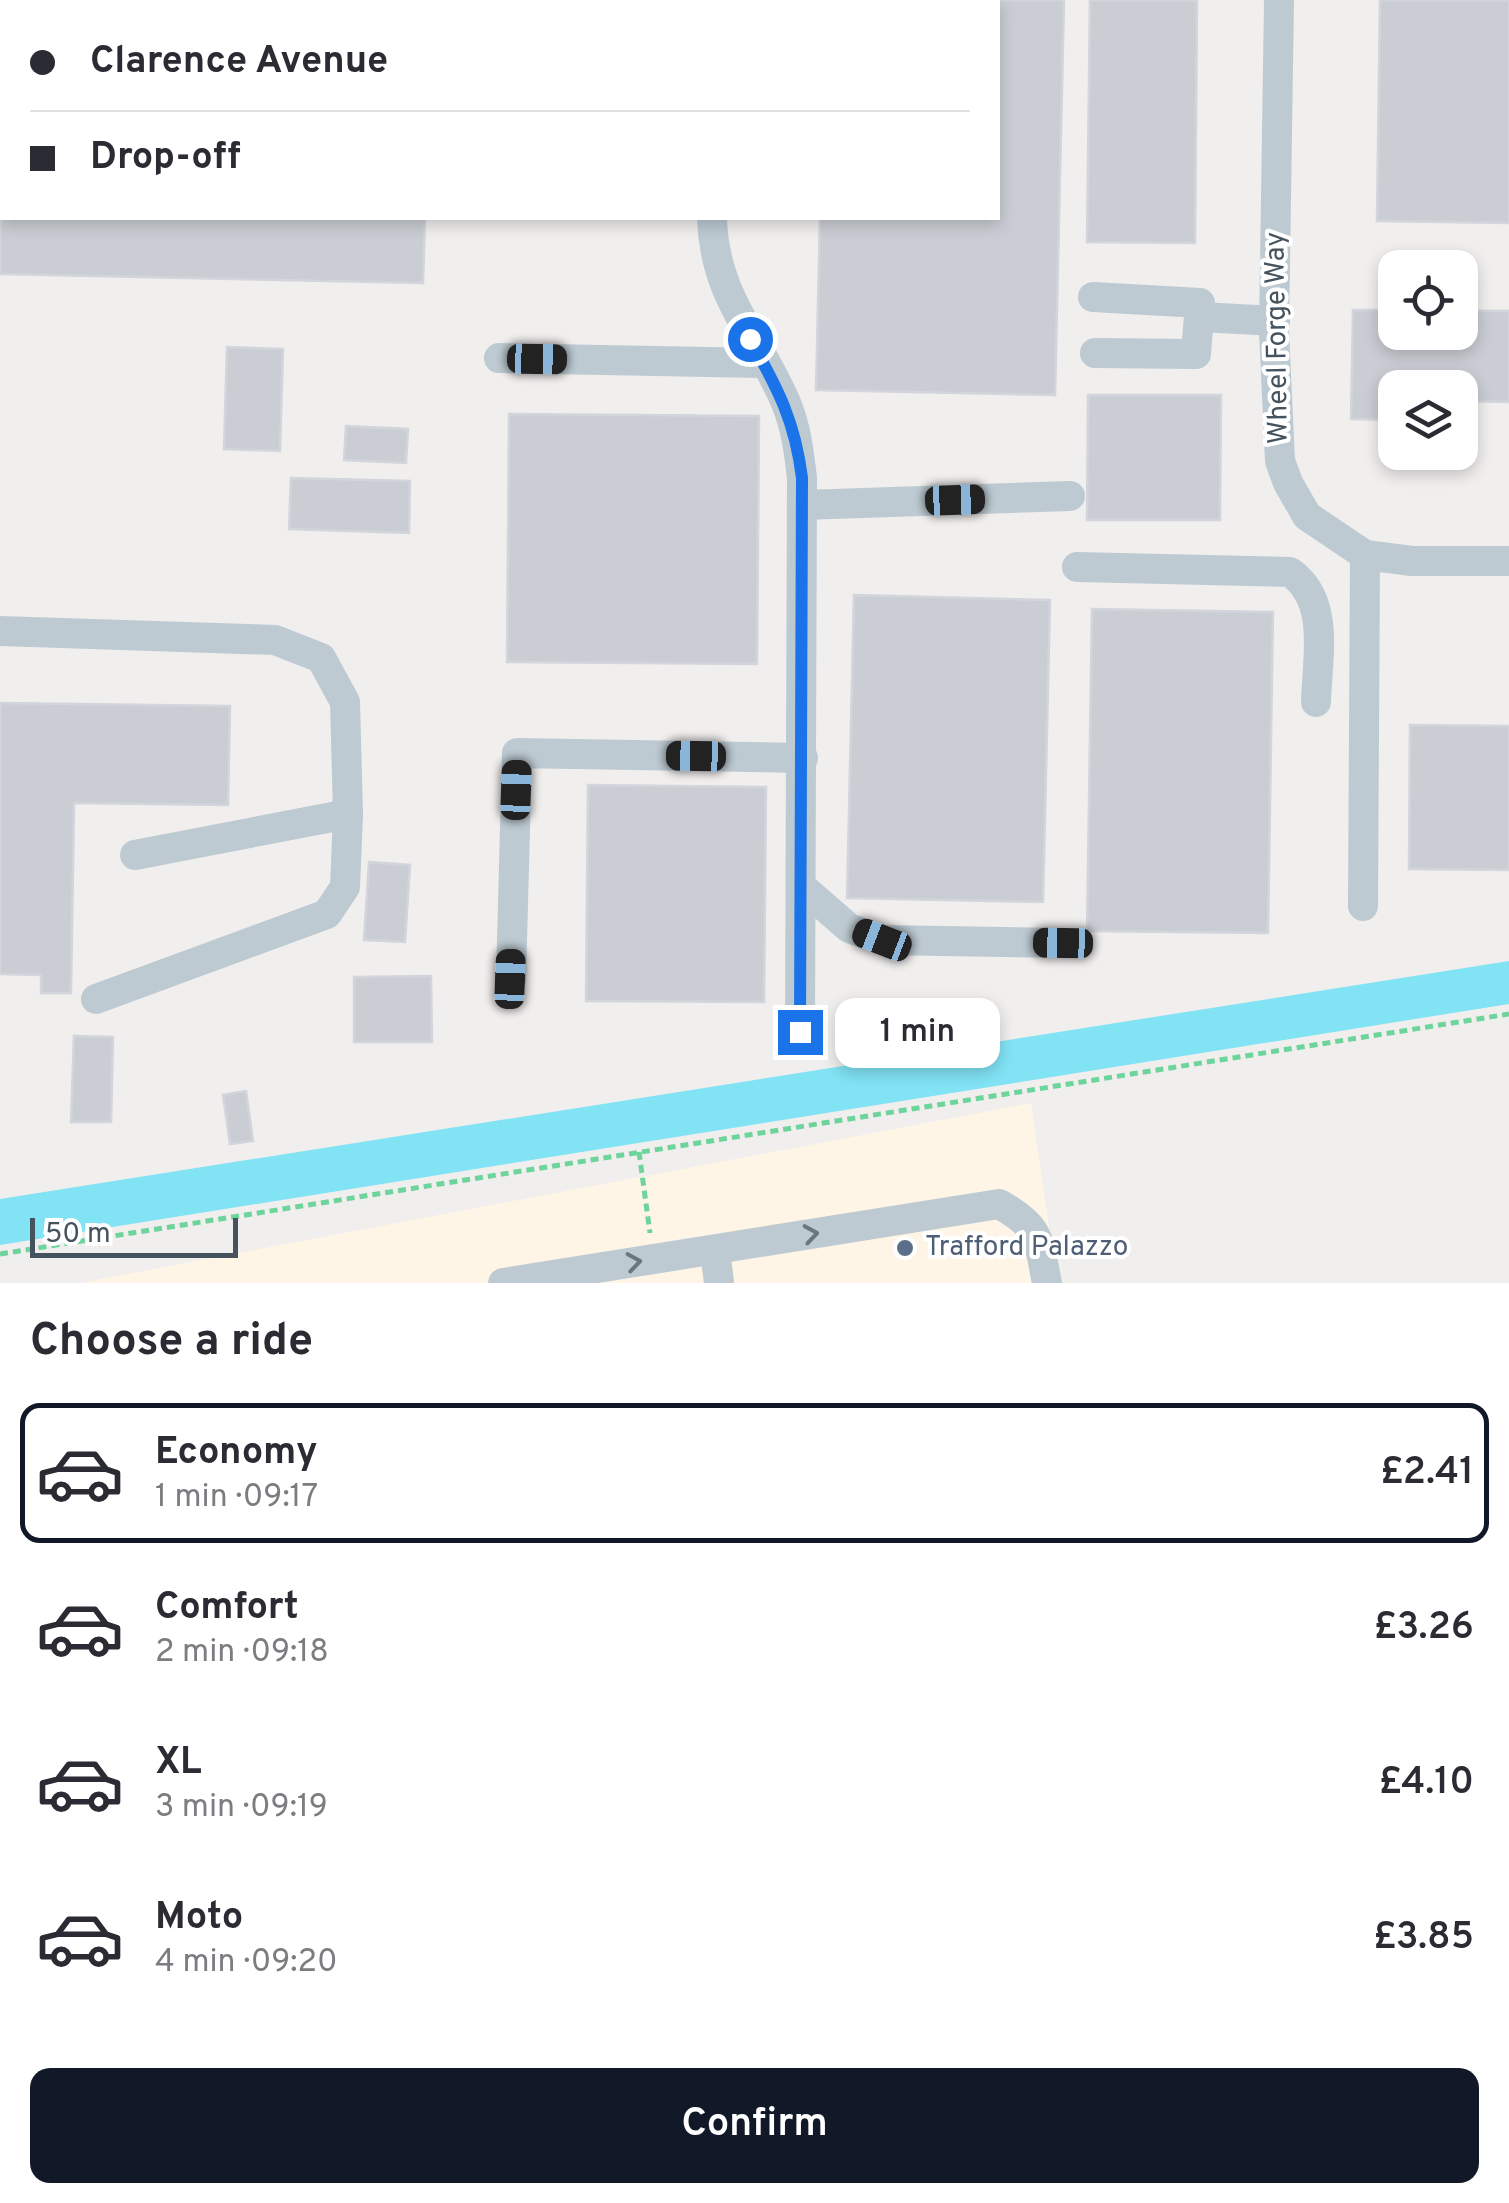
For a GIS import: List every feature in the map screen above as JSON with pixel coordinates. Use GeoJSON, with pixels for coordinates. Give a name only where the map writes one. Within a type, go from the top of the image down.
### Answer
{"type":"FeatureCollection","features":[{"type":"Feature","properties":{"kind":"street","name":"Wheel Forge Way"},"geometry":{"type":"LineString","coordinates":[[1279,0],[1274,321],[1280,461],[1307,516],[1364,555],[1412,561],[1509,561]]}},
{"type":"Feature","properties":{"kind":"street"},"geometry":{"type":"LineString","coordinates":[[712,220],[714,255],[724,290],[785,401],[797,436],[803,505],[800,1032]]}},
{"type":"Feature","properties":{"kind":"street"},"geometry":{"type":"LineString","coordinates":[[1094,297],[1200,303],[1196,354],[1095,353]]}},
{"type":"Feature","properties":{"kind":"street"},"geometry":{"type":"LineString","coordinates":[[1199,318],[1274,321]]}},
{"type":"Feature","properties":{"kind":"street"},"geometry":{"type":"LineString","coordinates":[[499,358],[763,363]]}},
{"type":"Feature","properties":{"kind":"street"},"geometry":{"type":"LineString","coordinates":[[803,505],[1070,496]]}},
{"type":"Feature","properties":{"kind":"street"},"geometry":{"type":"LineString","coordinates":[[1363,906],[1364,555]]}},
{"type":"Feature","properties":{"kind":"street"},"geometry":{"type":"LineString","coordinates":[[1077,567],[1290,572],[1313,595],[1318,616],[1316,702]]}},
{"type":"Feature","properties":{"kind":"street"},"geometry":{"type":"LineString","coordinates":[[0,631],[275,640],[321,658],[344,702],[348,814],[345,887],[328,914],[96,999]]}},
{"type":"Feature","properties":{"kind":"street"},"geometry":{"type":"LineString","coordinates":[[1318,642],[1364,646]]}},
{"type":"Feature","properties":{"kind":"street"},"geometry":{"type":"LineString","coordinates":[[510,979],[517,753],[803,758]]}},
{"type":"Feature","properties":{"kind":"street"},"geometry":{"type":"LineString","coordinates":[[136,855],[348,814]]}},
{"type":"Feature","properties":{"kind":"street"},"geometry":{"type":"LineString","coordinates":[[803,888],[849,928],[882,940],[1063,943]]}},
{"type":"Feature","properties":{"kind":"street"},"geometry":{"type":"LineString","coordinates":[[504,1283],[999,1204],[1026,1219],[1037,1232],[1046,1283]]}},
{"type":"Feature","properties":{"kind":"street"},"geometry":{"type":"LineString","coordinates":[[715,1250],[718,1283]]}},
{"type":"Feature","properties":{"kind":"path"},"geometry":{"type":"LineString","coordinates":[[0,1254],[1509,1014]]}},
{"type":"Feature","properties":{"kind":"path"},"geometry":{"type":"LineString","coordinates":[[639,1152],[654,1259]]}},
{"type":"Feature","properties":{"kind":"shaded area"},"geometry":{"type":"Polygon","coordinates":[[[1031,1103],[1057,1283],[80,1283],[1031,1103]]]}},
{"type":"Feature","properties":{"kind":"water"},"geometry":{"type":"Polygon","coordinates":[[[1509,961],[1509,1004],[0,1245],[0,1199],[1509,961]]]}},
{"type":"Feature","properties":{"kind":"building"},"geometry":{"type":"Polygon","coordinates":[[[1000,0],[1064,0],[1055,395],[816,390],[820,220],[1000,220],[1000,0]]]}},
{"type":"Feature","properties":{"kind":"building"},"geometry":{"type":"Polygon","coordinates":[[[1090,0],[1197,0],[1195,243],[1087,242],[1090,0]]]}},
{"type":"Feature","properties":{"kind":"building"},"geometry":{"type":"Polygon","coordinates":[[[1380,0],[1509,0],[1509,223],[1377,221],[1380,0]]]}},
{"type":"Feature","properties":{"kind":"building"},"geometry":{"type":"Polygon","coordinates":[[[0,220],[425,220],[423,283],[0,274],[0,220]]]}},
{"type":"Feature","properties":{"kind":"building"},"geometry":{"type":"Polygon","coordinates":[[[1353,310],[1378,310],[1378,350],[1478,350],[1478,311],[1509,311],[1509,402],[1478,401],[1478,370],[1378,370],[1378,420],[1351,419],[1353,310]]]}},
{"type":"Feature","properties":{"kind":"building"},"geometry":{"type":"Polygon","coordinates":[[[227,347],[283,349],[280,451],[224,449],[227,347]]]}},
{"type":"Feature","properties":{"kind":"building"},"geometry":{"type":"Polygon","coordinates":[[[1088,395],[1221,395],[1220,520],[1087,520],[1088,395]]]}},
{"type":"Feature","properties":{"kind":"building"},"geometry":{"type":"Polygon","coordinates":[[[509,414],[759,416],[757,664],[507,662],[509,414]]]}},
{"type":"Feature","properties":{"kind":"building"},"geometry":{"type":"Polygon","coordinates":[[[346,426],[408,429],[406,463],[344,460],[346,426]]]}},
{"type":"Feature","properties":{"kind":"building"},"geometry":{"type":"Polygon","coordinates":[[[291,478],[410,481],[409,533],[289,529],[291,478]]]}},
{"type":"Feature","properties":{"kind":"building"},"geometry":{"type":"Polygon","coordinates":[[[854,595],[1050,600],[1043,902],[847,898],[854,595]]]}},
{"type":"Feature","properties":{"kind":"building"},"geometry":{"type":"Polygon","coordinates":[[[1092,609],[1273,612],[1268,933],[1087,931],[1092,609]]]}},
{"type":"Feature","properties":{"kind":"building"},"geometry":{"type":"Polygon","coordinates":[[[0,703],[230,706],[228,805],[74,803],[71,993],[41,993],[41,975],[0,974],[0,703]]]}},
{"type":"Feature","properties":{"kind":"building"},"geometry":{"type":"Polygon","coordinates":[[[1410,725],[1509,726],[1509,870],[1409,869],[1410,725]]]}},
{"type":"Feature","properties":{"kind":"building"},"geometry":{"type":"Polygon","coordinates":[[[588,785],[766,787],[764,1002],[586,1001],[588,785]]]}},
{"type":"Feature","properties":{"kind":"building"},"geometry":{"type":"Polygon","coordinates":[[[369,862],[410,865],[405,942],[364,940],[369,862]]]}},
{"type":"Feature","properties":{"kind":"building"},"geometry":{"type":"Polygon","coordinates":[[[431,976],[432,1042],[354,1042],[354,977],[431,976]]]}},
{"type":"Feature","properties":{"kind":"building"},"geometry":{"type":"Polygon","coordinates":[[[74,1036],[113,1037],[111,1122],[71,1122],[74,1036]]]}},
{"type":"Feature","properties":{"kind":"building"},"geometry":{"type":"Polygon","coordinates":[[[246,1091],[253,1141],[230,1144],[223,1095],[246,1091]]]}},
{"type":"Feature","properties":{"kind":"place","name":"Trafford Palazzo"},"geometry":{"type":"Point","coordinates":[905,1248]}},
{"type":"Feature","properties":{"kind":"route"},"geometry":{"type":"LineString","coordinates":[[750,339],[785,401],[797,436],[802,478],[800,1032]]}}]}
